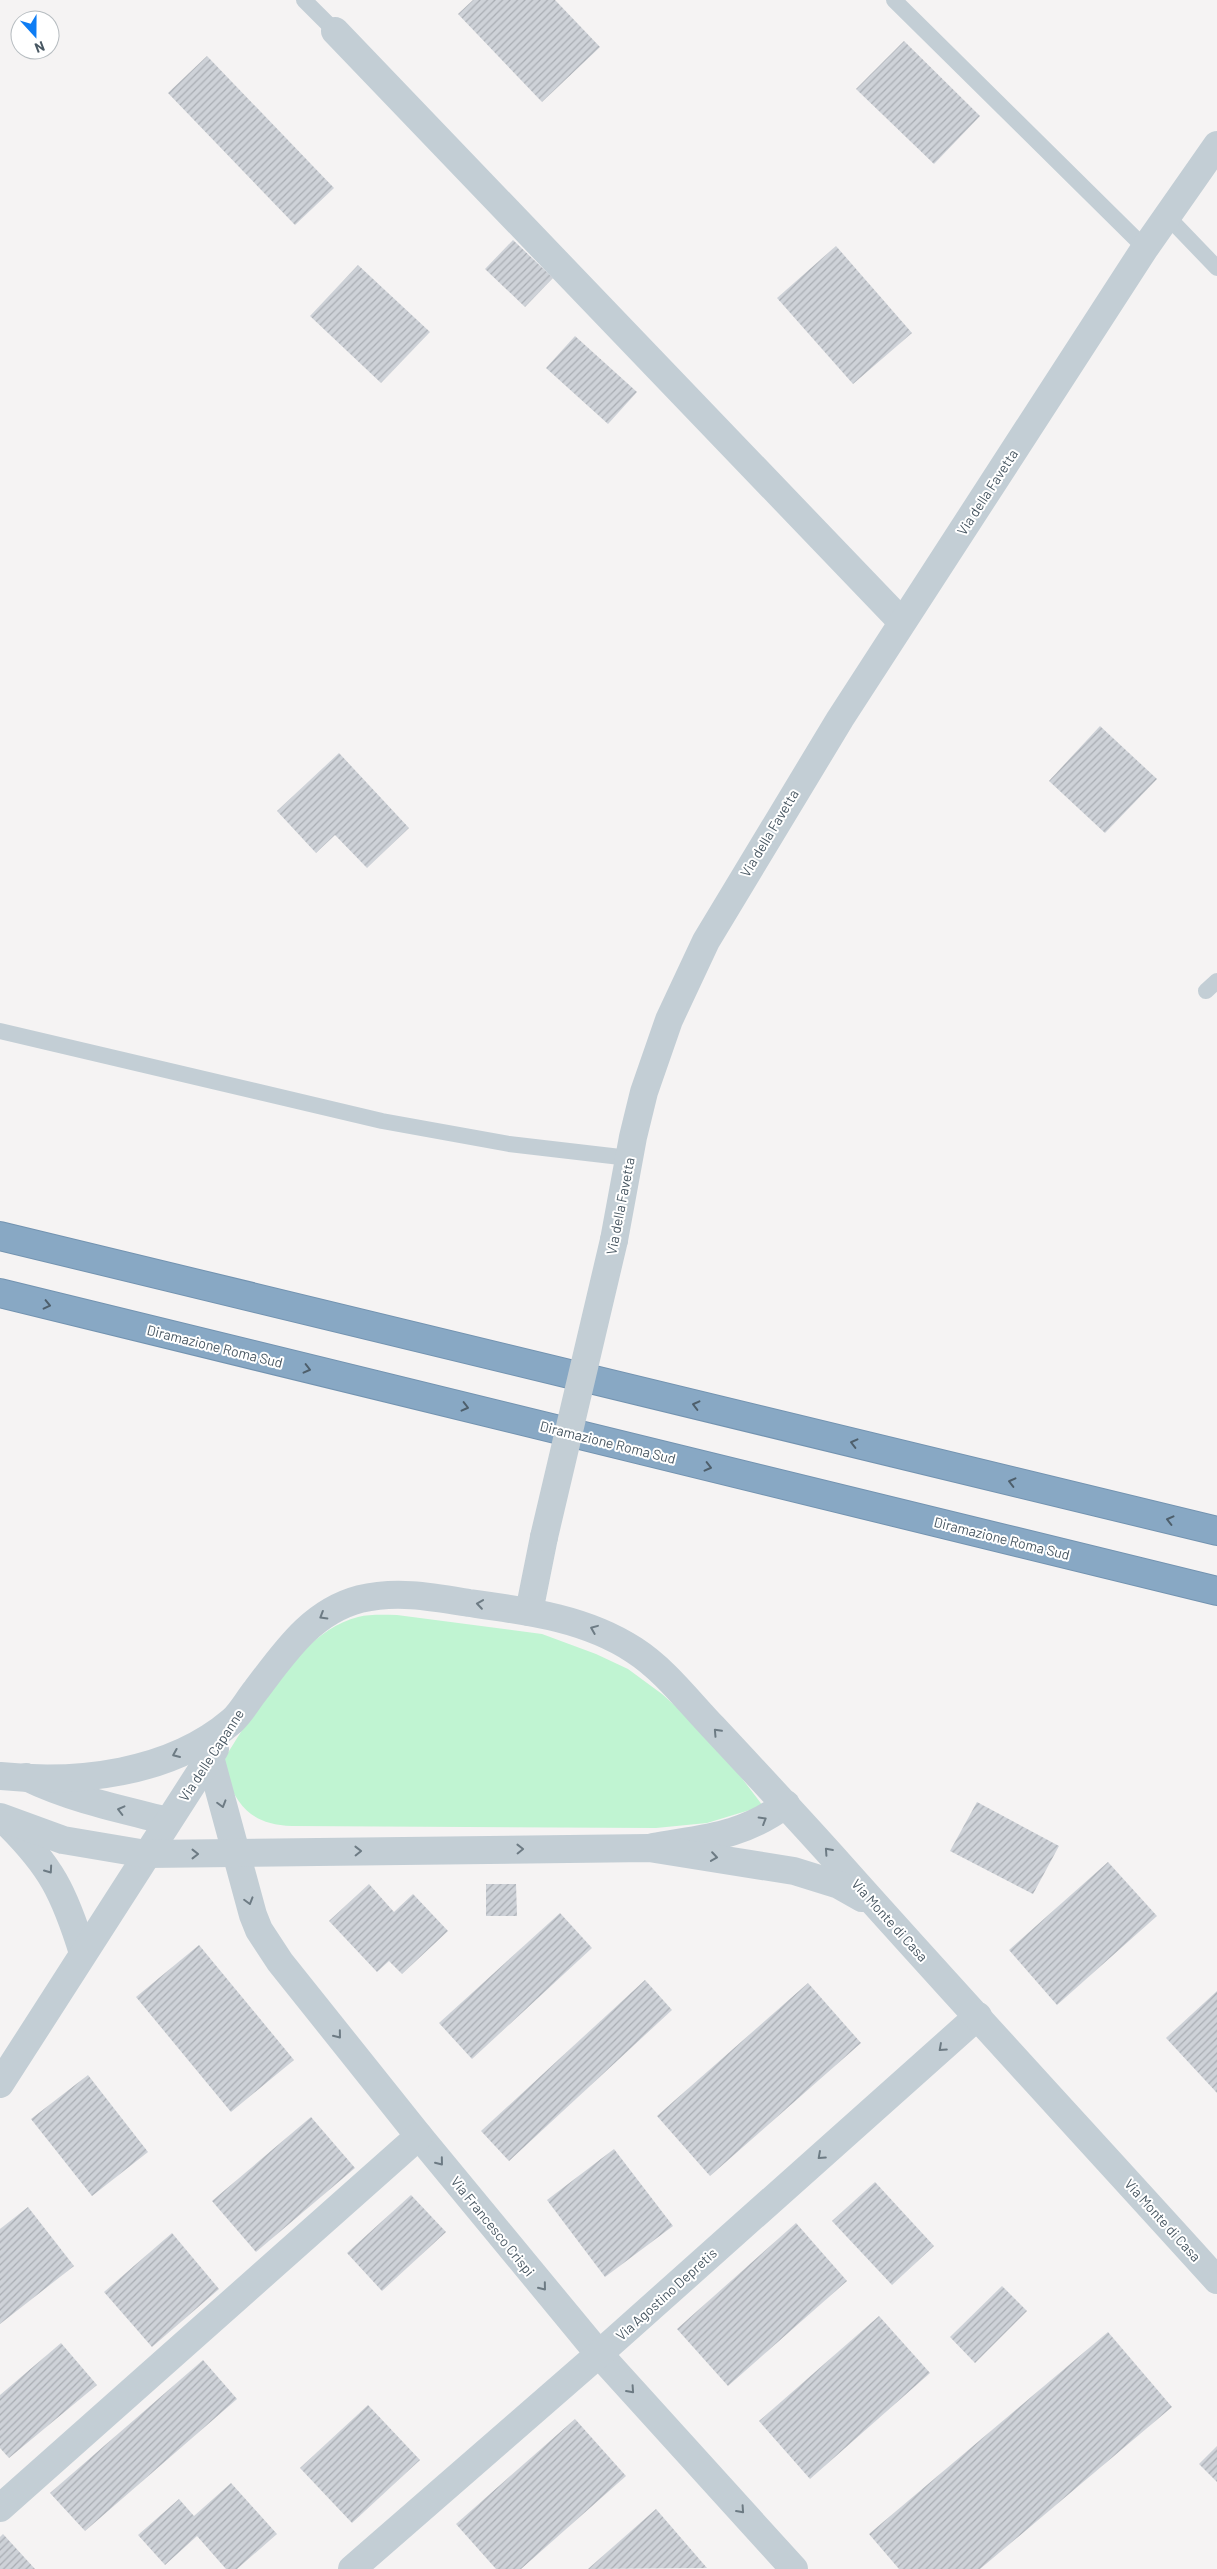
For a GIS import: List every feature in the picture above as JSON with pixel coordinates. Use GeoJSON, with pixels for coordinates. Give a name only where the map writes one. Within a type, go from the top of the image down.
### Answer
{"type":"FeatureCollection","features":[{"type":"Feature","properties":{"kind":"highway"},"geometry":{"type":"LineString","coordinates":[[0,1236],[1217,1532]]}},
{"type":"Feature","properties":{"kind":"highway","name":"Diramazione Roma Sud"},"geometry":{"type":"LineString","coordinates":[[0,1293],[1217,1591]]}},
{"type":"Feature","properties":{"kind":"street"},"geometry":{"type":"LineString","coordinates":[[335,31],[902,622]]}},
{"type":"Feature","properties":{"kind":"street","name":"Via della Favetta"},"geometry":{"type":"LineString","coordinates":[[528,1612],[614,1240],[628,1158],[652,1066],[669,1020],[706,941],[825,743],[902,622],[1145,248],[1217,145]]}},
{"type":"Feature","properties":{"kind":"street","name":"Via delle Capanne"},"geometry":{"type":"LineString","coordinates":[[0,2084],[233,1720],[299,1634],[317,1620],[349,1603],[397,1594],[528,1612]]}},
{"type":"Feature","properties":{"kind":"street","name":"Via Monte di Casa"},"geometry":{"type":"LineString","coordinates":[[528,1612],[581,1624],[609,1636],[635,1651],[664,1674],[786,1804],[1217,2280]]}},
{"type":"Feature","properties":{"kind":"street"},"geometry":{"type":"LineString","coordinates":[[13,1776],[80,1778],[132,1770],[185,1750],[233,1720]]}},
{"type":"Feature","properties":{"kind":"street","name":"Via Francesco Crispi"},"geometry":{"type":"LineString","coordinates":[[210,1757],[253,1915],[269,1946],[419,2136],[598,2354],[794,2569]]}},
{"type":"Feature","properties":{"kind":"street"},"geometry":{"type":"LineString","coordinates":[[13,1776],[75,1797],[168,1821]]}},
{"type":"Feature","properties":{"kind":"street"},"geometry":{"type":"LineString","coordinates":[[649,1848],[733,1833],[762,1821],[786,1804]]}},
{"type":"Feature","properties":{"kind":"street"},"geometry":{"type":"LineString","coordinates":[[3,1819],[63,1840],[146,1854],[649,1848],[769,1865],[809,1874],[851,1891],[884,1913]]}},
{"type":"Feature","properties":{"kind":"street"},"geometry":{"type":"LineString","coordinates":[[3,1819],[35,1850],[54,1877],[72,1915],[83,1953]]}},
{"type":"Feature","properties":{"kind":"street","name":"Via Agostino Depretis"},"geometry":{"type":"LineString","coordinates":[[352,2569],[598,2354],[978,2016]]}},
{"type":"Feature","properties":{"kind":"street"},"geometry":{"type":"LineString","coordinates":[[0,2508],[419,2136]]}},
{"type":"Feature","properties":{"kind":"lane"},"geometry":{"type":"LineString","coordinates":[[304,0],[335,31]]}},
{"type":"Feature","properties":{"kind":"lane"},"geometry":{"type":"LineString","coordinates":[[894,0],[1145,248]]}},
{"type":"Feature","properties":{"kind":"lane"},"geometry":{"type":"LineString","coordinates":[[1167,216],[1217,268]]}},
{"type":"Feature","properties":{"kind":"lane"},"geometry":{"type":"LineString","coordinates":[[0,1031],[382,1121],[490,1141],[628,1158]]}},
{"type":"Feature","properties":{"kind":"green space"},"geometry":{"type":"Polygon","coordinates":[[[397,1615],[542,1634],[596,1654],[628,1669],[662,1694],[712,1739],[763,1806],[707,1823],[656,1828],[292,1826],[277,1825],[253,1816],[238,1800],[221,1764],[262,1700],[297,1657],[316,1639],[337,1625],[363,1616],[397,1615]]]}},
{"type":"Feature","properties":{"kind":"building"},"geometry":{"type":"Polygon","coordinates":[[[473,0],[555,0],[600,47],[542,102],[458,14],[473,0]]]}},
{"type":"Feature","properties":{"kind":"building"},"geometry":{"type":"Polygon","coordinates":[[[904,41],[980,116],[934,164],[856,89],[904,41]]]}},
{"type":"Feature","properties":{"kind":"building"},"geometry":{"type":"Polygon","coordinates":[[[207,56],[334,188],[295,225],[168,93],[207,56]]]}},
{"type":"Feature","properties":{"kind":"building"},"geometry":{"type":"Polygon","coordinates":[[[513,240],[553,278],[525,307],[485,269],[513,240]]]}},
{"type":"Feature","properties":{"kind":"building"},"geometry":{"type":"Polygon","coordinates":[[[836,246],[912,333],[853,384],[777,298],[836,246]]]}},
{"type":"Feature","properties":{"kind":"building"},"geometry":{"type":"Polygon","coordinates":[[[358,265],[430,332],[381,383],[310,316],[358,265]]]}},
{"type":"Feature","properties":{"kind":"building"},"geometry":{"type":"Polygon","coordinates":[[[575,336],[637,392],[608,424],[546,368],[575,336]]]}},
{"type":"Feature","properties":{"kind":"building"},"geometry":{"type":"Polygon","coordinates":[[[1100,726],[1157,779],[1105,833],[1049,781],[1100,726]]]}},
{"type":"Feature","properties":{"kind":"building"},"geometry":{"type":"Polygon","coordinates":[[[339,753],[409,828],[367,868],[335,835],[316,853],[277,811],[339,753]]]}},
{"type":"Feature","properties":{"kind":"building"},"geometry":{"type":"Polygon","coordinates":[[[977,1802],[1059,1846],[1033,1894],[950,1851],[977,1802]]]}},
{"type":"Feature","properties":{"kind":"building"},"geometry":{"type":"Polygon","coordinates":[[[1108,1862],[1157,1916],[1057,2005],[1009,1950],[1108,1862]]]}},
{"type":"Feature","properties":{"kind":"building"},"geometry":{"type":"Polygon","coordinates":[[[369,1884],[394,1912],[413,1894],[448,1931],[402,1974],[389,1961],[377,1972],[329,1921],[369,1884]]]}},
{"type":"Feature","properties":{"kind":"building"},"geometry":{"type":"Polygon","coordinates":[[[486,1884],[516,1884],[517,1916],[486,1916],[486,1884]]]}},
{"type":"Feature","properties":{"kind":"building"},"geometry":{"type":"Polygon","coordinates":[[[560,1913],[592,1948],[472,2059],[439,2023],[560,1913]]]}},
{"type":"Feature","properties":{"kind":"building"},"geometry":{"type":"Polygon","coordinates":[[[199,1945],[294,2060],[231,2112],[136,1997],[199,1945]]]}},
{"type":"Feature","properties":{"kind":"building"},"geometry":{"type":"Polygon","coordinates":[[[645,1980],[672,2010],[509,2161],[481,2131],[645,1980]]]}},
{"type":"Feature","properties":{"kind":"building"},"geometry":{"type":"Polygon","coordinates":[[[808,1983],[861,2043],[710,2176],[657,2116],[808,1983]]]}},
{"type":"Feature","properties":{"kind":"building"},"geometry":{"type":"Polygon","coordinates":[[[1217,1991],[1217,2093],[1166,2038],[1217,1991]]]}},
{"type":"Feature","properties":{"kind":"building"},"geometry":{"type":"Polygon","coordinates":[[[88,2075],[148,2152],[92,2196],[31,2119],[88,2075]]]}},
{"type":"Feature","properties":{"kind":"building"},"geometry":{"type":"Polygon","coordinates":[[[311,2117],[355,2168],[256,2252],[212,2201],[311,2117]]]}},
{"type":"Feature","properties":{"kind":"building"},"geometry":{"type":"Polygon","coordinates":[[[614,2149],[673,2226],[605,2277],[547,2200],[614,2149]]]}},
{"type":"Feature","properties":{"kind":"building"},"geometry":{"type":"Polygon","coordinates":[[[875,2182],[934,2246],[892,2285],[832,2221],[875,2182]]]}},
{"type":"Feature","properties":{"kind":"building"},"geometry":{"type":"Polygon","coordinates":[[[411,2195],[446,2232],[382,2291],[347,2253],[411,2195]]]}},
{"type":"Feature","properties":{"kind":"building"},"geometry":{"type":"Polygon","coordinates":[[[28,2207],[74,2266],[0,2324],[0,2229],[28,2207]]]}},
{"type":"Feature","properties":{"kind":"building"},"geometry":{"type":"Polygon","coordinates":[[[796,2223],[847,2281],[728,2386],[677,2329],[796,2223]]]}},
{"type":"Feature","properties":{"kind":"building"},"geometry":{"type":"Polygon","coordinates":[[[172,2233],[219,2289],[152,2347],[104,2292],[172,2233]]]}},
{"type":"Feature","properties":{"kind":"building"},"geometry":{"type":"Polygon","coordinates":[[[1002,2286],[1027,2311],[975,2363],[950,2337],[1002,2286]]]}},
{"type":"Feature","properties":{"kind":"building"},"geometry":{"type":"Polygon","coordinates":[[[879,2316],[930,2373],[810,2479],[759,2421],[879,2316]]]}},
{"type":"Feature","properties":{"kind":"building"},"geometry":{"type":"Polygon","coordinates":[[[1108,2332],[1172,2407],[980,2569],[899,2569],[869,2534],[1108,2332]]]}},
{"type":"Feature","properties":{"kind":"building"},"geometry":{"type":"Polygon","coordinates":[[[61,2343],[97,2385],[9,2458],[0,2448],[0,2395],[61,2343]]]}},
{"type":"Feature","properties":{"kind":"building"},"geometry":{"type":"Polygon","coordinates":[[[203,2360],[237,2399],[85,2531],[50,2493],[203,2360]]]}},
{"type":"Feature","properties":{"kind":"building"},"geometry":{"type":"Polygon","coordinates":[[[368,2405],[420,2460],[352,2523],[300,2468],[368,2405]]]}},
{"type":"Feature","properties":{"kind":"building"},"geometry":{"type":"Polygon","coordinates":[[[575,2419],[626,2476],[521,2569],[496,2569],[456,2524],[575,2419]]]}},
{"type":"Feature","properties":{"kind":"building"},"geometry":{"type":"Polygon","coordinates":[[[1217,2446],[1217,2482],[1199,2464],[1217,2446]]]}},
{"type":"Feature","properties":{"kind":"building"},"geometry":{"type":"Polygon","coordinates":[[[231,2483],[277,2534],[237,2569],[226,2569],[197,2536],[165,2565],[138,2535],[179,2499],[194,2516],[231,2483]]]}},
{"type":"Feature","properties":{"kind":"building"},"geometry":{"type":"Polygon","coordinates":[[[656,2509],[707,2568],[588,2569],[656,2509]]]}},
{"type":"Feature","properties":{"kind":"building"},"geometry":{"type":"Polygon","coordinates":[[[3,2534],[35,2569],[0,2569],[0,2537],[3,2534]]]}}]}
